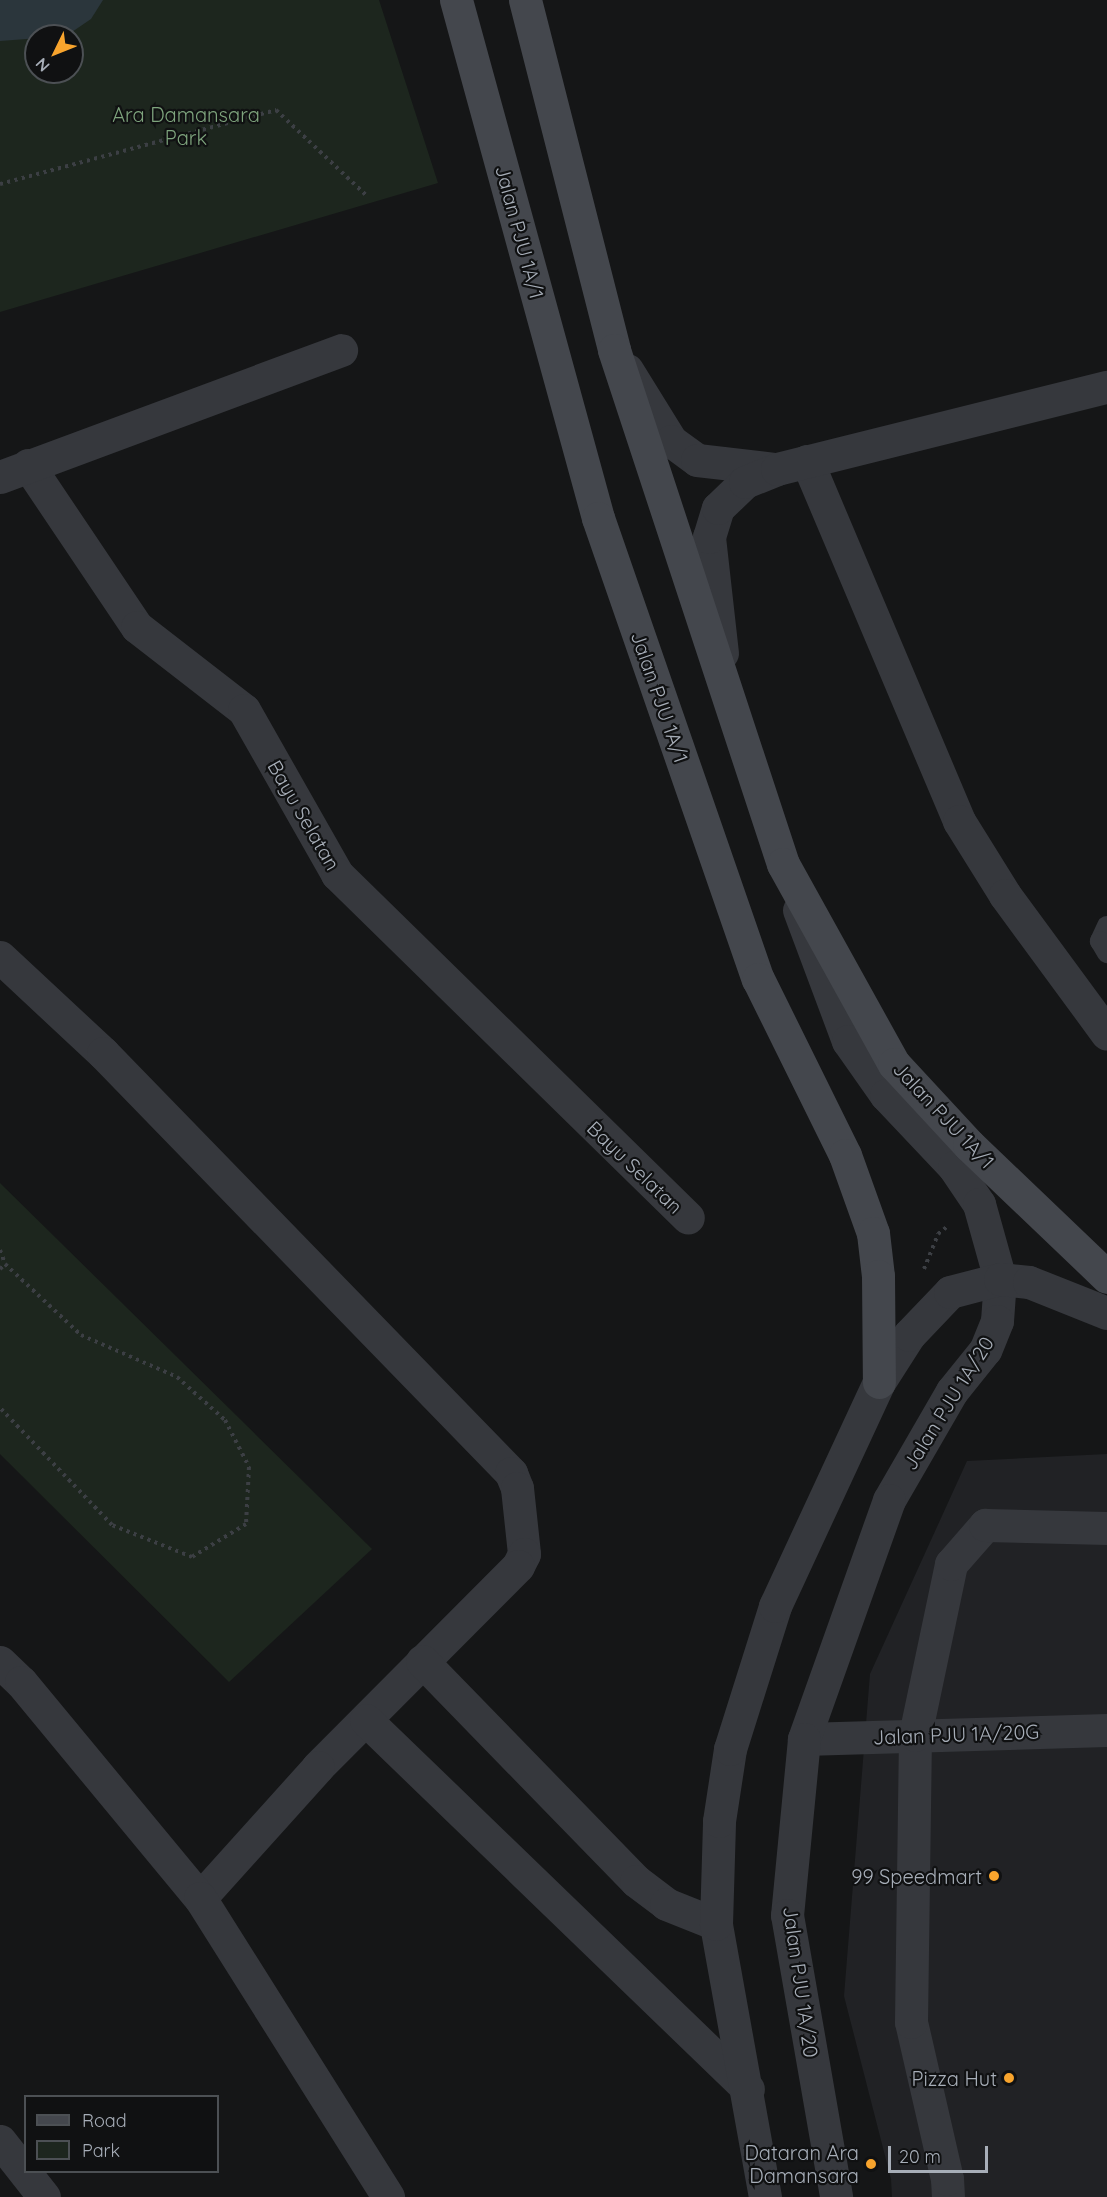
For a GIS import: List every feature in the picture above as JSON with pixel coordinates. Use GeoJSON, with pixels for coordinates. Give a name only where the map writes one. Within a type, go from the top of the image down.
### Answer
{"type":"FeatureCollection","features":[{"type":"Feature","properties":{"kind":"main road","name":"Jalan PJU 1A/1"},"geometry":{"type":"LineString","coordinates":[[456,0],[598,518],[758,979],[845,1155],[873,1233],[878,1276],[879,1382]]}},
{"type":"Feature","properties":{"kind":"main road","name":"Jalan PJU 1A/1"},"geometry":{"type":"LineString","coordinates":[[525,0],[614,350],[783,864],[894,1064],[969,1145],[1107,1277]]}},
{"type":"Feature","properties":{"kind":"street"},"geometry":{"type":"LineString","coordinates":[[14,471],[341,350]]}},
{"type":"Feature","properties":{"kind":"street"},"geometry":{"type":"LineString","coordinates":[[614,350],[671,441],[697,460],[792,465]]}},
{"type":"Feature","properties":{"kind":"street"},"geometry":{"type":"LineString","coordinates":[[726,685],[709,537],[718,508],[745,482],[792,465],[1107,387]]}},
{"type":"Feature","properties":{"kind":"street"},"geometry":{"type":"LineString","coordinates":[[792,465],[959,821],[1005,895],[1107,1034]]}},
{"type":"Feature","properties":{"kind":"street","name":"Bayu Selatan"},"geometry":{"type":"LineString","coordinates":[[14,471],[137,627],[244,710],[337,874],[688,1218]]}},
{"type":"Feature","properties":{"kind":"street","name":"Jalan PJU 1A/20"},"geometry":{"type":"LineString","coordinates":[[783,864],[848,1041],[886,1095],[954,1167],[979,1204],[1000,1279],[997,1321],[985,1350],[952,1391],[889,1500],[804,1739],[787,1915],[836,2197]]}},
{"type":"Feature","properties":{"kind":"street"},"geometry":{"type":"LineString","coordinates":[[0,957],[103,1053],[511,1473],[517,1488],[524,1554],[502,1586],[422,1661],[200,1898]]}},
{"type":"Feature","properties":{"kind":"street"},"geometry":{"type":"LineString","coordinates":[[765,2197],[748,2089],[716,1924],[719,1821],[730,1749],[775,1606],[879,1382],[909,1335],[950,1292],[1000,1279],[1029,1282],[1107,1313]]}},
{"type":"Feature","properties":{"kind":"street"},"geometry":{"type":"LineString","coordinates":[[948,2197],[947,2179],[911,2022],[915,1736],[951,1564],[985,1525],[1107,1528]]}},
{"type":"Feature","properties":{"kind":"street"},"geometry":{"type":"LineString","coordinates":[[422,1661],[636,1881],[666,1904],[716,1924]]}},
{"type":"Feature","properties":{"kind":"street"},"geometry":{"type":"LineString","coordinates":[[0,1662],[21,1682],[200,1898],[388,2197]]}},
{"type":"Feature","properties":{"kind":"street"},"geometry":{"type":"LineString","coordinates":[[366,1720],[748,2089]]}},
{"type":"Feature","properties":{"kind":"street","name":"Jalan PJU 1A/20G"},"geometry":{"type":"LineString","coordinates":[[804,1739],[1107,1730]]}},
{"type":"Feature","properties":{"kind":"street"},"geometry":{"type":"LineString","coordinates":[[0,2141],[24,2172]]}},
{"type":"Feature","properties":{"kind":"street"},"geometry":{"type":"LineString","coordinates":[[25,2173],[44,2197]]}},
{"type":"Feature","properties":{"kind":"lane"},"geometry":{"type":"LineString","coordinates":[[1107,926],[1100,941],[1107,953]]}},
{"type":"Feature","properties":{"kind":"path"},"geometry":{"type":"LineString","coordinates":[[0,184],[276,110],[368,196]]}},
{"type":"Feature","properties":{"kind":"path"},"geometry":{"type":"LineString","coordinates":[[0,1250],[5,1264],[81,1335],[177,1377],[225,1420],[249,1467],[246,1524],[192,1557],[112,1525],[0,1408]]}},
{"type":"Feature","properties":{"kind":"path"},"geometry":{"type":"LineString","coordinates":[[0,1269],[5,1264]]}},
{"type":"Feature","properties":{"kind":"shaded area"},"geometry":{"type":"Polygon","coordinates":[[[0,0],[103,0],[91,19],[84,24],[24,24],[24,39],[0,41],[0,0]]]}},
{"type":"Feature","properties":{"kind":"shaded area","name":"Dataran Ara Damansara"},"geometry":{"type":"Polygon","coordinates":[[[1107,1454],[1107,2197],[892,2197],[891,2179],[844,1996],[870,1674],[967,1461],[1107,1454]]]}},
{"type":"Feature","properties":{"kind":"green space","name":"Ara Damansara Park"},"geometry":{"type":"Polygon","coordinates":[[[0,0],[379,0],[438,183],[0,312],[0,0]]]}},
{"type":"Feature","properties":{"kind":"green space"},"geometry":{"type":"Polygon","coordinates":[[[0,1183],[372,1549],[229,1682],[0,1454],[0,1183]]]}},
{"type":"Feature","properties":{"kind":"place","name":"99 Speedmart"},"geometry":{"type":"Point","coordinates":[994,1876]}},
{"type":"Feature","properties":{"kind":"place","name":"Pizza Hut"},"geometry":{"type":"Point","coordinates":[1009,2078]}},
{"type":"Feature","properties":{"kind":"place","name":"Dataran Ara Damansara"},"geometry":{"type":"Point","coordinates":[871,2164]}}]}
